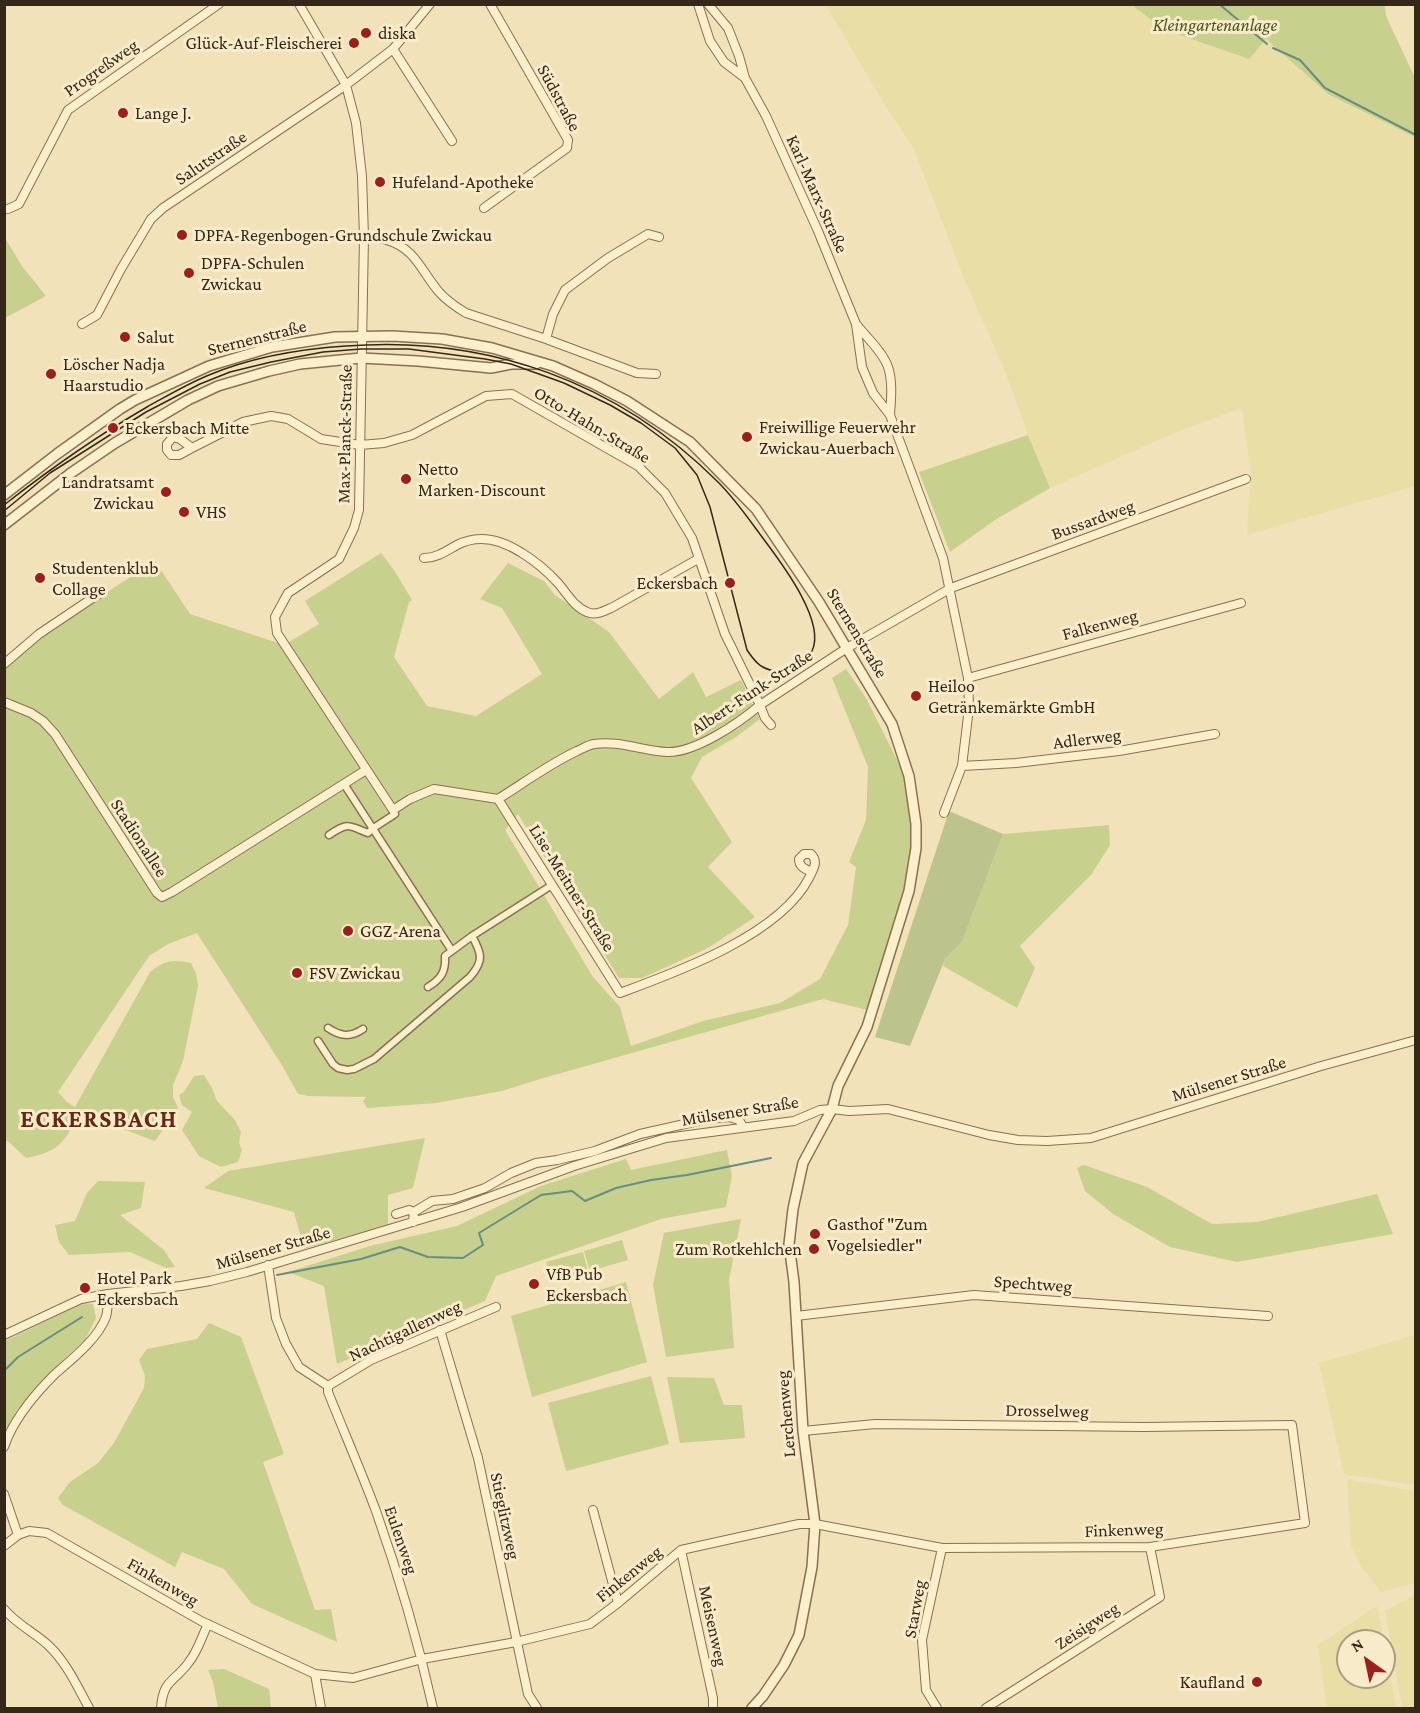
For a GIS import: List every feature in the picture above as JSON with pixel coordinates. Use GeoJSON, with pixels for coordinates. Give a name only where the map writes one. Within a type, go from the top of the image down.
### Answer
{"type":"FeatureCollection","features":[{"type":"Feature","properties":{"kind":"street","name":"Progreßweg"},"geometry":{"type":"LineString","coordinates":[[8,209],[19,204],[68,110],[219,4]]}},
{"type":"Feature","properties":{"kind":"street","name":"Max-Planck-Straße"},"geometry":{"type":"LineString","coordinates":[[299,4],[346,86],[356,123],[362,176],[364,237],[359,510],[354,528],[339,559],[288,593],[275,616],[277,633],[394,812]]}},
{"type":"Feature","properties":{"kind":"street","name":"Salutstraße"},"geometry":{"type":"LineString","coordinates":[[82,324],[97,315],[151,219],[346,86],[393,49],[430,4]]}},
{"type":"Feature","properties":{"kind":"street","name":"Südstraße"},"geometry":{"type":"LineString","coordinates":[[484,208],[567,148],[568,140],[490,4]]}},
{"type":"Feature","properties":{"kind":"street","name":"Karl-Marx-Straße"},"geometry":{"type":"LineString","coordinates":[[698,4],[710,41],[724,62],[745,78]]}},
{"type":"Feature","properties":{"kind":"street","name":"Karl-Marx-Straße"},"geometry":{"type":"LineString","coordinates":[[708,4],[728,28],[740,56],[745,78],[766,116],[818,231],[856,324],[862,367],[873,393],[890,415],[944,558],[968,678],[969,708],[962,766],[944,813]]}},
{"type":"Feature","properties":{"kind":"street"},"geometry":{"type":"LineString","coordinates":[[393,49],[452,141]]}},
{"type":"Feature","properties":{"kind":"street"},"geometry":{"type":"LineString","coordinates":[[546,339],[553,314],[565,290],[608,258],[639,239],[648,234],[659,237]]}},
{"type":"Feature","properties":{"kind":"street"},"geometry":{"type":"LineString","coordinates":[[364,237],[374,235],[399,243],[415,257],[439,292],[454,306],[466,313],[546,339],[637,373],[656,374]]}},
{"type":"Feature","properties":{"kind":"street","name":"Karl-Marx-Straße"},"geometry":{"type":"LineString","coordinates":[[856,324],[888,367],[891,389],[890,415]]}},
{"type":"Feature","properties":{"kind":"street","name":"Sternenstraße"},"geometry":{"type":"LineString","coordinates":[[4,495],[120,409],[176,380],[220,362],[272,347],[335,337],[442,339],[492,348],[553,366],[627,400],[690,442],[756,509],[800,571],[892,724],[909,776],[916,824],[916,848],[909,891],[867,1027],[838,1086],[832,1109]]}},
{"type":"Feature","properties":{"kind":"street","name":"Sternenstraße"},"geometry":{"type":"LineString","coordinates":[[4,525],[71,473],[115,443],[188,400],[218,386],[269,371],[300,364],[361,358],[490,368],[511,364],[553,366]]}},
{"type":"Feature","properties":{"kind":"street","name":"Otto-Hahn-Straße"},"geometry":{"type":"LineString","coordinates":[[192,448],[243,422],[271,416],[288,419],[321,440],[360,445],[396,441],[486,396],[512,394],[639,466],[665,494],[692,538],[725,634],[765,718],[771,725]]}},
{"type":"Feature","properties":{"kind":"street","name":"Bussardweg"},"geometry":{"type":"LineString","coordinates":[[951,588],[1246,479]]}},
{"type":"Feature","properties":{"kind":"street"},"geometry":{"type":"LineString","coordinates":[[423,558],[434,558],[467,540],[479,538],[500,541],[544,569],[577,606],[587,613],[598,614],[698,559]]}},
{"type":"Feature","properties":{"kind":"street","name":"Albert-Funk-Straße"},"geometry":{"type":"LineString","coordinates":[[498,800],[566,756],[592,744],[667,752],[684,751],[699,745],[847,648],[951,588]]}},
{"type":"Feature","properties":{"kind":"street"},"geometry":{"type":"LineString","coordinates":[[4,664],[39,634],[103,591]]}},
{"type":"Feature","properties":{"kind":"street","name":"Falkenweg"},"geometry":{"type":"LineString","coordinates":[[968,678],[1240,603]]}},
{"type":"Feature","properties":{"kind":"street","name":"Stadionallee"},"geometry":{"type":"LineString","coordinates":[[4,702],[31,713],[43,721],[55,734],[157,893],[162,897],[366,770]]}},
{"type":"Feature","properties":{"kind":"street","name":"Adlerweg"},"geometry":{"type":"LineString","coordinates":[[962,766],[1016,763],[1119,751],[1215,734]]}},
{"type":"Feature","properties":{"kind":"street"},"geometry":{"type":"LineString","coordinates":[[344,784],[452,951]]}},
{"type":"Feature","properties":{"kind":"street"},"geometry":{"type":"LineString","coordinates":[[328,834],[345,826],[356,826],[369,833],[410,799],[434,789],[498,800]]}},
{"type":"Feature","properties":{"kind":"street","name":"Lise-Meitner-Straße"},"geometry":{"type":"LineString","coordinates":[[498,800],[620,993],[685,969],[747,937],[794,899],[812,872]]}},
{"type":"Feature","properties":{"kind":"street"},"geometry":{"type":"LineString","coordinates":[[428,987],[441,978],[445,971],[445,956],[552,885]]}},
{"type":"Feature","properties":{"kind":"street"},"geometry":{"type":"LineString","coordinates":[[318,1041],[338,1068],[354,1069],[374,1059],[476,970],[480,952],[472,936]]}},
{"type":"Feature","properties":{"kind":"street"},"geometry":{"type":"LineString","coordinates":[[328,1028],[342,1036],[357,1033],[363,1029]]}},
{"type":"Feature","properties":{"kind":"street","name":"Mülsener Straße"},"geometry":{"type":"LineString","coordinates":[[4,1335],[81,1299],[210,1281],[462,1207],[574,1166],[666,1138],[794,1121],[820,1110],[849,1111],[888,1108],[989,1135],[1018,1140],[1091,1138],[1321,1066],[1416,1040]]}},
{"type":"Feature","properties":{"kind":"street","name":"Lerchenweg"},"geometry":{"type":"LineString","coordinates":[[752,1708],[784,1665],[799,1635],[812,1567],[815,1524],[803,1431],[789,1244],[793,1209],[803,1163],[832,1109]]}},
{"type":"Feature","properties":{"kind":"street"},"geometry":{"type":"LineString","coordinates":[[396,1214],[409,1210],[414,1212],[432,1201],[453,1199],[486,1188],[511,1173],[536,1163],[595,1150],[640,1134],[707,1119],[729,1117],[739,1120],[743,1127]]}},
{"type":"Feature","properties":{"kind":"street"},"geometry":{"type":"LineString","coordinates":[[413,1222],[414,1212]]}},
{"type":"Feature","properties":{"kind":"street"},"geometry":{"type":"LineString","coordinates":[[268,1265],[276,1318],[285,1344],[299,1368],[328,1386]]}},
{"type":"Feature","properties":{"kind":"street"},"geometry":{"type":"LineString","coordinates":[[4,1447],[6,1436],[22,1412],[52,1378],[89,1344],[106,1316],[108,1294]]}},
{"type":"Feature","properties":{"kind":"street","name":"Spechtweg"},"geometry":{"type":"LineString","coordinates":[[796,1316],[974,1295],[1268,1316]]}},
{"type":"Feature","properties":{"kind":"street","name":"Nachtigallenweg"},"geometry":{"type":"LineString","coordinates":[[328,1386],[371,1360],[496,1307]]}},
{"type":"Feature","properties":{"kind":"street","name":"Stieglitzweg"},"geometry":{"type":"LineString","coordinates":[[440,1330],[478,1458],[528,1694],[537,1708]]}},
{"type":"Feature","properties":{"kind":"street","name":"Eulenweg"},"geometry":{"type":"LineString","coordinates":[[328,1386],[328,1392],[375,1509],[403,1593],[433,1708]]}},
{"type":"Feature","properties":{"kind":"street","name":"Drosselweg"},"geometry":{"type":"LineString","coordinates":[[803,1431],[875,1424],[1144,1427],[1292,1425]]}},
{"type":"Feature","properties":{"kind":"street","name":"Finkenweg"},"geometry":{"type":"LineString","coordinates":[[18,1534],[29,1531],[47,1533],[208,1624],[315,1674],[353,1678],[422,1659],[516,1642],[590,1624],[681,1550],[799,1524],[815,1524],[942,1548],[1150,1547],[1305,1523],[1292,1425]]}},
{"type":"Feature","properties":{"kind":"street"},"geometry":{"type":"LineString","coordinates":[[4,1494],[18,1534],[4,1546]]}},
{"type":"Feature","properties":{"kind":"street"},"geometry":{"type":"LineString","coordinates":[[592,1510],[618,1603]]}},
{"type":"Feature","properties":{"kind":"street","name":"Zeisigweg"},"geometry":{"type":"LineString","coordinates":[[986,1708],[1160,1597],[1150,1547]]}},
{"type":"Feature","properties":{"kind":"street","name":"Starweg"},"geometry":{"type":"LineString","coordinates":[[937,1708],[926,1690],[922,1640],[942,1548]]}},
{"type":"Feature","properties":{"kind":"street","name":"Meisenweg"},"geometry":{"type":"LineString","coordinates":[[681,1550],[713,1698],[713,1708]]}},
{"type":"Feature","properties":{"kind":"street"},"geometry":{"type":"LineString","coordinates":[[4,1609],[63,1660],[89,1708]]}},
{"type":"Feature","properties":{"kind":"street"},"geometry":{"type":"LineString","coordinates":[[161,1708],[162,1697],[169,1682],[191,1661],[208,1624]]}},
{"type":"Feature","properties":{"kind":"street"},"geometry":{"type":"LineString","coordinates":[[315,1674],[321,1708]]}},
{"type":"Feature","properties":{"kind":"shaded area"},"geometry":{"type":"Polygon","coordinates":[[[826,5],[1132,5],[1163,29],[1265,39],[1326,92],[1415,137],[1415,486],[1247,535],[1251,474],[1242,408],[1181,430],[1050,488],[1005,371],[963,276],[914,149],[883,102],[826,5]]]}},
{"type":"Feature","properties":{"kind":"shaded area"},"geometry":{"type":"Polygon","coordinates":[[[1415,1335],[1415,1485],[1344,1474],[1319,1363],[1415,1335]]]}},
{"type":"Feature","properties":{"kind":"shaded area"},"geometry":{"type":"Polygon","coordinates":[[[1347,1479],[1415,1491],[1415,1583],[1381,1592],[1362,1568],[1351,1545],[1347,1479]]]}},
{"type":"Feature","properties":{"kind":"shaded area"},"geometry":{"type":"Polygon","coordinates":[[[1415,1595],[1415,1708],[1402,1708],[1396,1674],[1396,1629],[1388,1629],[1385,1611],[1415,1595]]]}},
{"type":"Feature","properties":{"kind":"shaded area"},"geometry":{"type":"Polygon","coordinates":[[[1377,1606],[1382,1629],[1342,1629],[1377,1606]]]}},
{"type":"Feature","properties":{"kind":"shaded area"},"geometry":{"type":"Polygon","coordinates":[[[1336,1633],[1336,1689],[1393,1689],[1396,1708],[1327,1708],[1318,1645],[1336,1633]]]}},
{"type":"Feature","properties":{"kind":"green space","name":"Kleingartenanlage"},"geometry":{"type":"Polygon","coordinates":[[[1132,5],[1385,5],[1386,16],[1415,78],[1415,137],[1328,94],[1266,39],[1249,59],[1163,29],[1132,5]]]}},
{"type":"Feature","properties":{"kind":"green space"},"geometry":{"type":"Polygon","coordinates":[[[5,238],[22,266],[46,296],[5,318],[5,238]]]}},
{"type":"Feature","properties":{"kind":"green space"},"geometry":{"type":"Polygon","coordinates":[[[1028,435],[1050,488],[995,520],[950,552],[919,472],[1028,435]]]}},
{"type":"Feature","properties":{"kind":"green space"},"geometry":{"type":"Polygon","coordinates":[[[381,553],[412,600],[409,602],[394,657],[427,706],[476,716],[542,674],[502,608],[480,599],[508,563],[544,581],[555,595],[609,632],[659,699],[693,672],[706,697],[741,680],[760,719],[736,737],[702,757],[691,778],[732,842],[708,867],[755,917],[708,948],[642,978],[619,978],[518,814],[505,830],[593,977],[620,1007],[631,1046],[703,1021],[780,1003],[820,979],[848,925],[856,867],[849,862],[866,820],[868,767],[832,678],[846,669],[866,698],[898,762],[904,777],[911,825],[911,852],[901,901],[867,1010],[823,999],[502,1091],[436,1103],[367,1108],[363,1101],[366,1097],[298,1094],[197,933],[168,944],[149,956],[58,1092],[75,1107],[150,972],[169,962],[191,963],[196,973],[198,986],[183,1061],[173,1085],[173,1097],[178,1108],[155,1141],[80,1113],[60,1144],[47,1152],[26,1158],[4,1140],[4,668],[49,630],[155,561],[190,614],[284,645],[319,624],[305,601],[381,553]]]}},
{"type":"Feature","properties":{"kind":"green space"},"geometry":{"type":"Polygon","coordinates":[[[949,811],[1003,834],[962,942],[945,959],[910,1046],[875,1037],[949,811]]]}},
{"type":"Feature","properties":{"kind":"green space"},"geometry":{"type":"Polygon","coordinates":[[[1109,825],[1110,845],[1091,875],[1020,946],[1035,968],[1017,1008],[943,966],[945,959],[962,942],[1003,834],[1109,825]]]}},
{"type":"Feature","properties":{"kind":"green space"},"geometry":{"type":"Polygon","coordinates":[[[204,1075],[217,1101],[235,1120],[241,1132],[239,1143],[242,1150],[238,1162],[221,1167],[199,1156],[182,1130],[192,1112],[182,1105],[179,1095],[184,1092],[194,1076],[204,1075]]]}},
{"type":"Feature","properties":{"kind":"green space"},"geometry":{"type":"Polygon","coordinates":[[[425,1138],[413,1188],[388,1195],[388,1225],[304,1249],[294,1212],[204,1188],[228,1171],[425,1138]]]}},
{"type":"Feature","properties":{"kind":"green space"},"geometry":{"type":"Polygon","coordinates":[[[727,1150],[732,1176],[726,1207],[661,1219],[496,1276],[485,1301],[337,1364],[324,1286],[288,1272],[370,1246],[457,1226],[541,1186],[626,1159],[631,1170],[727,1150]]]}},
{"type":"Feature","properties":{"kind":"green space"},"geometry":{"type":"Polygon","coordinates":[[[1084,1165],[1147,1187],[1212,1224],[1257,1222],[1377,1194],[1393,1234],[1237,1262],[1170,1247],[1113,1214],[1085,1191],[1077,1168],[1084,1165]]]}},
{"type":"Feature","properties":{"kind":"green space"},"geometry":{"type":"Polygon","coordinates":[[[98,1181],[145,1182],[141,1208],[120,1215],[164,1250],[175,1267],[166,1268],[130,1252],[69,1255],[59,1242],[55,1225],[75,1221],[87,1193],[98,1181]]]}},
{"type":"Feature","properties":{"kind":"green space"},"geometry":{"type":"Polygon","coordinates":[[[741,1219],[729,1280],[734,1348],[666,1357],[653,1285],[664,1233],[741,1219]]]}},
{"type":"Feature","properties":{"kind":"green space"},"geometry":{"type":"Polygon","coordinates":[[[622,1240],[628,1260],[590,1271],[584,1251],[622,1240]]]}},
{"type":"Feature","properties":{"kind":"green space"},"geometry":{"type":"Polygon","coordinates":[[[583,1252],[588,1272],[552,1282],[546,1262],[583,1252]]]}},
{"type":"Feature","properties":{"kind":"green space"},"geometry":{"type":"Polygon","coordinates":[[[626,1282],[647,1362],[532,1397],[511,1316],[626,1282]]]}},
{"type":"Feature","properties":{"kind":"green space"},"geometry":{"type":"Polygon","coordinates":[[[83,1303],[93,1304],[96,1318],[85,1340],[49,1374],[17,1410],[5,1431],[5,1341],[83,1303]]]}},
{"type":"Feature","properties":{"kind":"green space"},"geometry":{"type":"Polygon","coordinates":[[[209,1323],[241,1337],[284,1454],[263,1462],[315,1610],[331,1609],[337,1642],[252,1604],[224,1569],[182,1552],[175,1567],[63,1505],[58,1498],[70,1482],[98,1463],[114,1443],[144,1388],[145,1376],[139,1360],[147,1349],[197,1339],[209,1323]]]}},
{"type":"Feature","properties":{"kind":"green space"},"geometry":{"type":"Polygon","coordinates":[[[651,1376],[669,1444],[566,1471],[548,1403],[651,1376]]]}},
{"type":"Feature","properties":{"kind":"green space"},"geometry":{"type":"Polygon","coordinates":[[[667,1377],[714,1378],[724,1405],[742,1405],[745,1438],[680,1443],[667,1377]]]}},
{"type":"Feature","properties":{"kind":"green space"},"geometry":{"type":"Polygon","coordinates":[[[224,1669],[269,1689],[271,1708],[218,1708],[208,1670],[224,1669]]]}},
{"type":"Feature","properties":{"kind":"waterway"},"geometry":{"type":"LineString","coordinates":[[1219,4],[1267,44]]}},
{"type":"Feature","properties":{"kind":"waterway"},"geometry":{"type":"LineString","coordinates":[[1273,48],[1300,60],[1325,88],[1416,135]]}},
{"type":"Feature","properties":{"kind":"waterway"},"geometry":{"type":"LineString","coordinates":[[277,1275],[361,1259],[400,1247],[428,1257],[463,1258],[483,1245],[479,1233],[541,1195],[572,1191],[585,1201],[616,1188],[771,1158]]}},
{"type":"Feature","properties":{"kind":"waterway"},"geometry":{"type":"LineString","coordinates":[[4,1371],[18,1357],[82,1317]]}},
{"type":"Feature","properties":{"kind":"tram line"},"geometry":{"type":"LineString","coordinates":[[4,505],[74,453],[128,418],[185,386],[242,363],[329,347],[398,345],[450,349],[499,358],[547,372],[594,392],[638,417],[679,447],[731,496],[782,564],[808,610],[815,639],[812,651],[797,667],[775,671],[753,659],[747,650],[710,507],[697,475],[675,448],[641,423],[564,383],[511,364],[485,359],[409,349],[361,349],[323,352],[230,372],[200,384],[146,412],[50,473],[4,511]]}},
{"type":"Feature","properties":{"kind":"place","name":"diska"},"geometry":{"type":"Point","coordinates":[366,33]}},
{"type":"Feature","properties":{"kind":"place","name":"Glück-Auf-Fleischerei"},"geometry":{"type":"Point","coordinates":[354,43]}},
{"type":"Feature","properties":{"kind":"place","name":"Lange J."},"geometry":{"type":"Point","coordinates":[123,113]}},
{"type":"Feature","properties":{"kind":"place","name":"Hufeland-Apotheke"},"geometry":{"type":"Point","coordinates":[380,182]}},
{"type":"Feature","properties":{"kind":"place","name":"DPFA-Regenbogen-Grundschule Zwickau"},"geometry":{"type":"Point","coordinates":[182,235]}},
{"type":"Feature","properties":{"kind":"place","name":"DPFA-Schulen Zwickau"},"geometry":{"type":"Point","coordinates":[189,273]}},
{"type":"Feature","properties":{"kind":"place","name":"Salut"},"geometry":{"type":"Point","coordinates":[125,337]}},
{"type":"Feature","properties":{"kind":"place","name":"Löscher Nadja Haarstudio"},"geometry":{"type":"Point","coordinates":[51,374]}},
{"type":"Feature","properties":{"kind":"place","name":"Eckersbach Mitte"},"geometry":{"type":"Point","coordinates":[113,428]}},
{"type":"Feature","properties":{"kind":"place","name":"Freiwillige Feuerwehr Zwickau-Auerbach"},"geometry":{"type":"Point","coordinates":[747,437]}},
{"type":"Feature","properties":{"kind":"place","name":"Netto Marken-Discount"},"geometry":{"type":"Point","coordinates":[406,479]}},
{"type":"Feature","properties":{"kind":"place","name":"Landratsamt Zwickau"},"geometry":{"type":"Point","coordinates":[166,492]}},
{"type":"Feature","properties":{"kind":"place","name":"VHS"},"geometry":{"type":"Point","coordinates":[184,512]}},
{"type":"Feature","properties":{"kind":"place","name":"Studentenklub Collage"},"geometry":{"type":"Point","coordinates":[40,578]}},
{"type":"Feature","properties":{"kind":"place","name":"Eckersbach"},"geometry":{"type":"Point","coordinates":[730,583]}},
{"type":"Feature","properties":{"kind":"place","name":"Heiloo Getränkemärkte GmbH"},"geometry":{"type":"Point","coordinates":[916,696]}},
{"type":"Feature","properties":{"kind":"place","name":"GGZ-Arena"},"geometry":{"type":"Point","coordinates":[348,931]}},
{"type":"Feature","properties":{"kind":"place","name":"FSV Zwickau"},"geometry":{"type":"Point","coordinates":[297,973]}},
{"type":"Feature","properties":{"kind":"place","name":"Gasthof \"Zum Vogelsiedler\""},"geometry":{"type":"Point","coordinates":[815,1234]}},
{"type":"Feature","properties":{"kind":"place","name":"Zum Rotkehlchen"},"geometry":{"type":"Point","coordinates":[814,1249]}},
{"type":"Feature","properties":{"kind":"place","name":"VfB Pub Eckersbach"},"geometry":{"type":"Point","coordinates":[534,1284]}},
{"type":"Feature","properties":{"kind":"place","name":"Hotel Park Eckersbach"},"geometry":{"type":"Point","coordinates":[85,1288]}},
{"type":"Feature","properties":{"kind":"place","name":"Kaufland"},"geometry":{"type":"Point","coordinates":[1257,1682]}},
{"type":"Feature","properties":{"kind":"district","name":"ECKERSBACH"},"geometry":{"type":"Point","coordinates":[99,1120]}}]}
